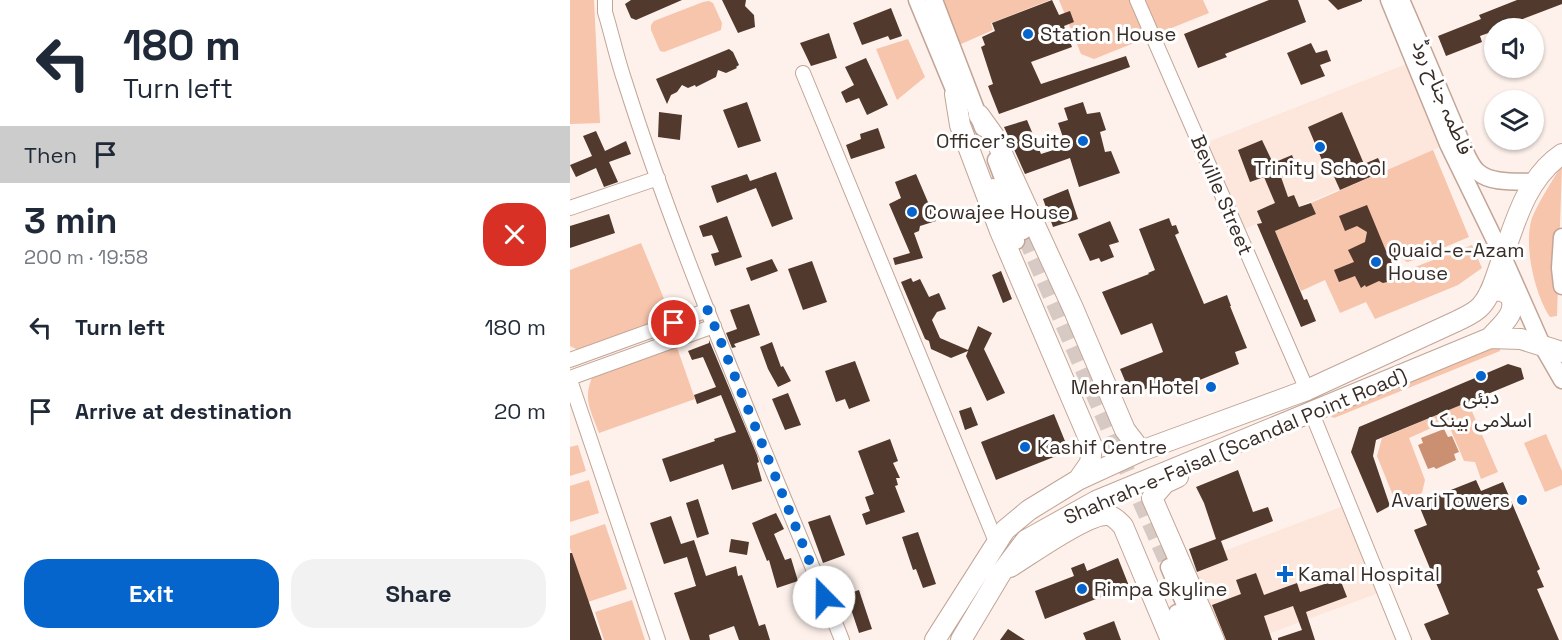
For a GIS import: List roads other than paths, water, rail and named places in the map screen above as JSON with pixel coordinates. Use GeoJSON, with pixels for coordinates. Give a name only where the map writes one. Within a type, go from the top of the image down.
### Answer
{"type":"FeatureCollection","features":[{"type":"Feature","properties":{"kind":"highway"},"geometry":{"type":"LineString","coordinates":[[955,94],[960,125],[1000,231],[1092,446],[1090,464],[1078,480]]}},
{"type":"Feature","properties":{"kind":"highway"},"geometry":{"type":"LineString","coordinates":[[979,115],[994,136],[1069,298],[1125,430],[1141,452]]}},
{"type":"Feature","properties":{"kind":"highway"},"geometry":{"type":"LineString","coordinates":[[1490,338],[1511,315],[1513,307],[1510,295],[1492,290],[1520,208],[1535,182],[1562,154]]}},
{"type":"Feature","properties":{"kind":"highway","name":"Shahrah-e-Faisal (Scandal Point Road)"},"geometry":{"type":"LineString","coordinates":[[934,640],[1005,530],[1029,510],[1078,480],[1141,452],[1307,390],[1457,321],[1480,307],[1492,290]]}},
{"type":"Feature","properties":{"kind":"highway"},"geometry":{"type":"LineString","coordinates":[[1490,338],[1521,339],[1553,349]]}},
{"type":"Feature","properties":{"kind":"highway","name":"Shahrah-e-Faisal (Scandal Point Road)"},"geometry":{"type":"LineString","coordinates":[[961,640],[1001,573],[1026,540],[1096,501],[1490,338]]}},
{"type":"Feature","properties":{"kind":"highway"},"geometry":{"type":"LineString","coordinates":[[1152,498],[1166,483],[1198,468],[1240,441]]}},
{"type":"Feature","properties":{"kind":"highway"},"geometry":{"type":"LineString","coordinates":[[1001,573],[1089,518],[1108,515],[1116,504],[1130,495],[1143,493],[1152,498],[1214,640]]}},
{"type":"Feature","properties":{"kind":"highway"},"geometry":{"type":"LineString","coordinates":[[1108,515],[1123,526],[1171,640]]}},
{"type":"Feature","properties":{"kind":"main road"},"geometry":{"type":"LineString","coordinates":[[917,0],[955,94],[1020,239],[979,115],[934,0]]}},
{"type":"Feature","properties":{"kind":"main road","name":"فاطمہ جناح روڈ"},"geometry":{"type":"LineString","coordinates":[[1389,0],[1448,144],[1503,257],[1553,349],[1562,380]]}},
{"type":"Feature","properties":{"kind":"main road","name":"فاطمہ جناح روڈ"},"geometry":{"type":"LineString","coordinates":[[1401,0],[1470,161],[1478,172],[1506,181],[1535,182]]}},
{"type":"Feature","properties":{"kind":"main road"},"geometry":{"type":"LineString","coordinates":[[1562,237],[1560,268],[1562,286]]}},
{"type":"Feature","properties":{"kind":"main road"},"geometry":{"type":"LineString","coordinates":[[1187,640],[1165,569],[1200,640]]}},
{"type":"Feature","properties":{"kind":"street"},"geometry":{"type":"LineString","coordinates":[[605,0],[605,12],[624,80],[658,178],[714,326],[842,640]]}},
{"type":"Feature","properties":{"kind":"street","name":"Beville Street"},"geometry":{"type":"LineString","coordinates":[[1137,0],[1307,390]]}},
{"type":"Feature","properties":{"kind":"street"},"geometry":{"type":"LineString","coordinates":[[803,73],[997,544]]}},
{"type":"Feature","properties":{"kind":"street"},"geometry":{"type":"LineString","coordinates":[[570,208],[658,178]]}},
{"type":"Feature","properties":{"kind":"street"},"geometry":{"type":"LineString","coordinates":[[570,360],[708,310]]}},
{"type":"Feature","properties":{"kind":"street"},"geometry":{"type":"LineString","coordinates":[[658,640],[570,379],[714,326]]}},
{"type":"Feature","properties":{"kind":"street"},"geometry":{"type":"LineString","coordinates":[[1311,411],[1404,640]]}},
{"type":"Feature","properties":{"kind":"tunnel"},"geometry":{"type":"LineString","coordinates":[[1025,237],[1169,567]]}},
{"type":"Feature","properties":{"kind":"place","name":"Station House"},"geometry":{"type":"Point","coordinates":[1028,34]}},
{"type":"Feature","properties":{"kind":"place","name":"Officer's Suite"},"geometry":{"type":"Point","coordinates":[1083,141]}},
{"type":"Feature","properties":{"kind":"place","name":"Trinity School"},"geometry":{"type":"Point","coordinates":[1320,147]}},
{"type":"Feature","properties":{"kind":"place","name":"Cowajee House"},"geometry":{"type":"Point","coordinates":[912,212]}},
{"type":"Feature","properties":{"kind":"place","name":"Quaid-e-Azam House"},"geometry":{"type":"Point","coordinates":[1376,262]}},
{"type":"Feature","properties":{"kind":"place","name":"دبئی اسلامی بینک"},"geometry":{"type":"Point","coordinates":[1481,376]}},
{"type":"Feature","properties":{"kind":"place","name":"Mehran Hotel"},"geometry":{"type":"Point","coordinates":[1211,387]}},
{"type":"Feature","properties":{"kind":"place","name":"Kashif Centre"},"geometry":{"type":"Point","coordinates":[1025,447]}},
{"type":"Feature","properties":{"kind":"place","name":"Avari Towers"},"geometry":{"type":"Point","coordinates":[1522,500]}},
{"type":"Feature","properties":{"kind":"place","name":"Kamal Hospital"},"geometry":{"type":"Point","coordinates":[1285,574]}},
{"type":"Feature","properties":{"kind":"place","name":"Rimpa Skyline"},"geometry":{"type":"Point","coordinates":[1082,589]}}]}
